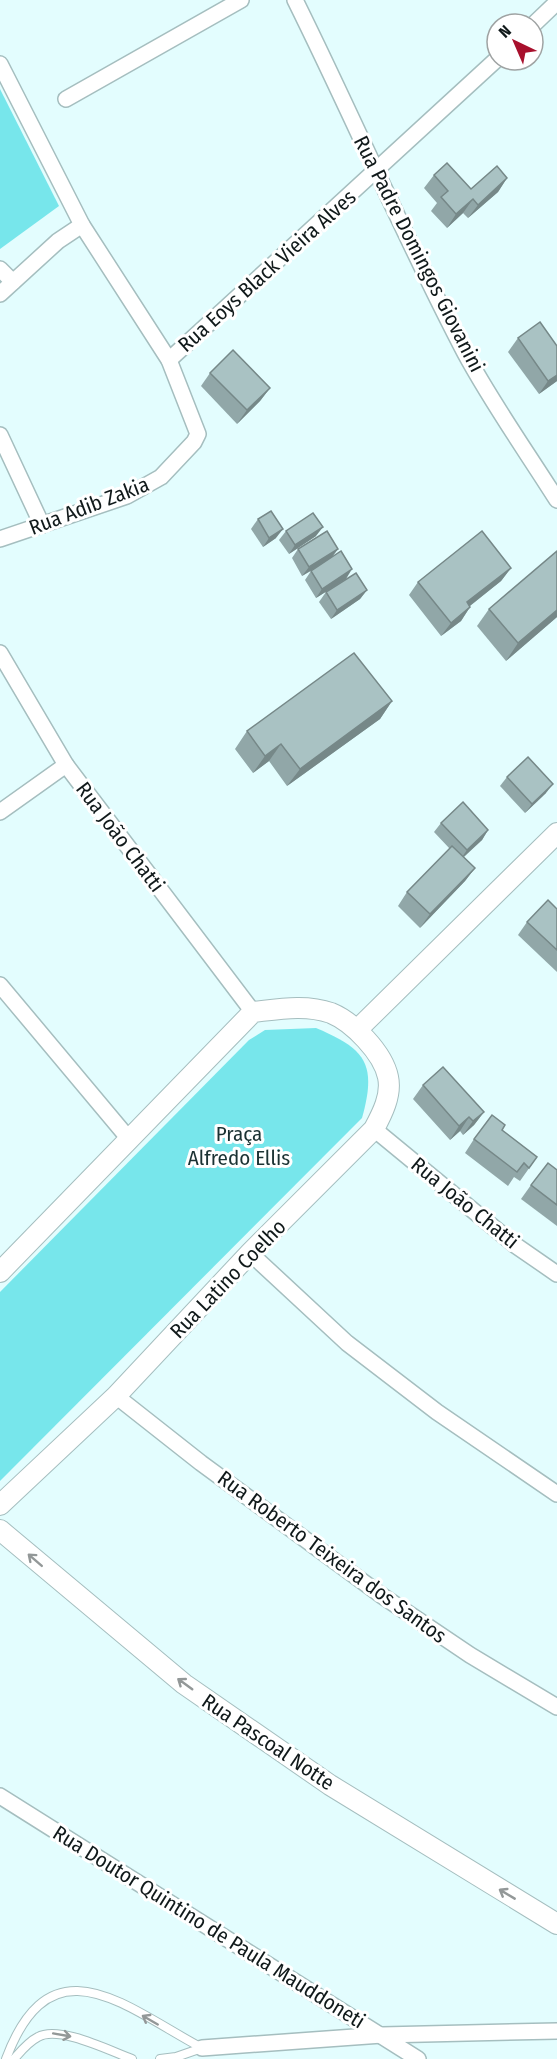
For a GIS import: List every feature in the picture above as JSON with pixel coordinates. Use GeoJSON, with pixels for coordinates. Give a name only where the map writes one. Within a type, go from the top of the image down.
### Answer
{"type":"FeatureCollection","features":[{"type":"Feature","properties":{"kind":"street"},"geometry":{"type":"LineString","coordinates":[[66,99],[241,0]]}},
{"type":"Feature","properties":{"kind":"street","name":"Rua Padre Domingos Giovanini"},"geometry":{"type":"LineString","coordinates":[[295,0],[334,79],[375,173],[394,205],[467,355],[557,500]]}},
{"type":"Feature","properties":{"kind":"street"},"geometry":{"type":"LineString","coordinates":[[545,14],[557,2]]}},
{"type":"Feature","properties":{"kind":"street"},"geometry":{"type":"LineString","coordinates":[[0,64],[82,225],[169,360]]}},
{"type":"Feature","properties":{"kind":"street","name":"Rua Eoys Black Vieira Alves"},"geometry":{"type":"LineString","coordinates":[[169,360],[485,70]]}},
{"type":"Feature","properties":{"kind":"street"},"geometry":{"type":"LineString","coordinates":[[0,294],[58,241],[82,225]]}},
{"type":"Feature","properties":{"kind":"street"},"geometry":{"type":"LineString","coordinates":[[0,269],[13,282]]}},
{"type":"Feature","properties":{"kind":"street","name":"Rua Adib Zakia"},"geometry":{"type":"LineString","coordinates":[[0,539],[127,496],[161,477],[198,438],[169,360]]}},
{"type":"Feature","properties":{"kind":"street"},"geometry":{"type":"LineString","coordinates":[[0,435],[42,525]]}},
{"type":"Feature","properties":{"kind":"street","name":"Rua João Chatti"},"geometry":{"type":"LineString","coordinates":[[0,653],[66,765],[253,1012]]}},
{"type":"Feature","properties":{"kind":"street"},"geometry":{"type":"LineString","coordinates":[[0,812],[66,765]]}},
{"type":"Feature","properties":{"kind":"street"},"geometry":{"type":"LineString","coordinates":[[358,1029],[557,833]]}},
{"type":"Feature","properties":{"kind":"street"},"geometry":{"type":"LineString","coordinates":[[0,986],[129,1139]]}},
{"type":"Feature","properties":{"kind":"street","name":"Rua Latino Coelho"},"geometry":{"type":"LineString","coordinates":[[0,1505],[116,1396],[250,1253],[374,1129],[387,1105],[388,1077],[358,1029],[331,1013],[291,1007],[253,1012]]}},
{"type":"Feature","properties":{"kind":"street"},"geometry":{"type":"LineString","coordinates":[[2,1267],[253,1012]]}},
{"type":"Feature","properties":{"kind":"street","name":"Rua João Chatti"},"geometry":{"type":"LineString","coordinates":[[374,1129],[515,1245],[557,1274]]}},
{"type":"Feature","properties":{"kind":"street"},"geometry":{"type":"LineString","coordinates":[[250,1253],[347,1343],[437,1412],[557,1494]]}},
{"type":"Feature","properties":{"kind":"street","name":"Rua Roberto Teixeira dos Santos"},"geometry":{"type":"LineString","coordinates":[[116,1396],[201,1463],[381,1595],[470,1655],[557,1707]]}},
{"type":"Feature","properties":{"kind":"street","name":"Rua Pascoal Notte"},"geometry":{"type":"LineString","coordinates":[[0,1530],[184,1684],[330,1785],[557,1924]]}},
{"type":"Feature","properties":{"kind":"street","name":"Rua Doutor Quintino de Paula Mauddoneti"},"geometry":{"type":"LineString","coordinates":[[0,1796],[418,2059]]}},
{"type":"Feature","properties":{"kind":"street"},"geometry":{"type":"LineString","coordinates":[[202,2048],[382,2035],[557,2031]]}},
{"type":"Feature","properties":{"kind":"lane"},"geometry":{"type":"LineString","coordinates":[[6,2059],[17,2030],[32,2011],[50,1997],[72,1989],[93,1991],[113,1998],[202,2048]]}},
{"type":"Feature","properties":{"kind":"lane"},"geometry":{"type":"LineString","coordinates":[[14,2059],[24,2046],[39,2035],[56,2033],[132,2059]]}},
{"type":"Feature","properties":{"kind":"lane"},"geometry":{"type":"LineString","coordinates":[[160,2059],[176,2057],[202,2048]]}},
{"type":"Feature","properties":{"kind":"green space"},"geometry":{"type":"Polygon","coordinates":[[[0,89],[59,206],[0,249],[0,89]]]}},
{"type":"Feature","properties":{"kind":"green space","name":"Praça Alfredo Ellis"},"geometry":{"type":"Polygon","coordinates":[[[316,1028],[346,1043],[363,1061],[368,1084],[362,1118],[0,1481],[0,1292],[249,1040],[265,1030],[316,1028]]]}},
{"type":"Feature","properties":{"kind":"building"},"geometry":{"type":"Polygon","coordinates":[[[447,163],[471,189],[497,166],[507,178],[478,205],[473,199],[456,214],[441,197],[448,191],[434,175],[447,163]]]}},
{"type":"Feature","properties":{"kind":"building"},"geometry":{"type":"Polygon","coordinates":[[[540,322],[557,346],[557,375],[548,381],[518,338],[540,322]]]}},
{"type":"Feature","properties":{"kind":"building"},"geometry":{"type":"Polygon","coordinates":[[[233,350],[270,388],[247,410],[210,373],[233,350]]]}},
{"type":"Feature","properties":{"kind":"building"},"geometry":{"type":"Polygon","coordinates":[[[271,511],[283,529],[269,538],[258,519],[271,511]]]}},
{"type":"Feature","properties":{"kind":"building"},"geometry":{"type":"Polygon","coordinates":[[[313,513],[323,527],[295,545],[286,531],[313,513]]]}},
{"type":"Feature","properties":{"kind":"building"},"geometry":{"type":"Polygon","coordinates":[[[327,531],[338,549],[309,567],[298,549],[327,531]]]}},
{"type":"Feature","properties":{"kind":"building"},"geometry":{"type":"Polygon","coordinates":[[[482,531],[511,568],[467,602],[470,607],[451,623],[418,582],[482,531]]]}},
{"type":"Feature","properties":{"kind":"building"},"geometry":{"type":"Polygon","coordinates":[[[341,551],[352,569],[322,589],[311,571],[341,551]]]}},
{"type":"Feature","properties":{"kind":"building"},"geometry":{"type":"Polygon","coordinates":[[[557,551],[557,610],[518,643],[489,609],[557,551]]]}},
{"type":"Feature","properties":{"kind":"building"},"geometry":{"type":"Polygon","coordinates":[[[356,573],[367,590],[337,610],[326,592],[356,573]]]}},
{"type":"Feature","properties":{"kind":"building"},"geometry":{"type":"Polygon","coordinates":[[[354,653],[392,701],[300,769],[281,744],[265,756],[247,731],[354,653]]]}},
{"type":"Feature","properties":{"kind":"building"},"geometry":{"type":"Polygon","coordinates":[[[528,757],[553,784],[532,804],[507,777],[528,757]]]}},
{"type":"Feature","properties":{"kind":"building"},"geometry":{"type":"Polygon","coordinates":[[[463,802],[488,830],[467,850],[441,823],[463,802]]]}},
{"type":"Feature","properties":{"kind":"building"},"geometry":{"type":"Polygon","coordinates":[[[452,846],[475,868],[430,914],[407,892],[452,846]]]}},
{"type":"Feature","properties":{"kind":"building"},"geometry":{"type":"Polygon","coordinates":[[[548,900],[557,909],[557,950],[527,922],[548,900]]]}},
{"type":"Feature","properties":{"kind":"building"},"geometry":{"type":"Polygon","coordinates":[[[443,1067],[484,1112],[473,1121],[469,1117],[459,1126],[423,1085],[443,1067]]]}},
{"type":"Feature","properties":{"kind":"building"},"geometry":{"type":"Polygon","coordinates":[[[492,1115],[505,1125],[502,1130],[537,1157],[529,1168],[524,1163],[517,1172],[474,1139],[492,1115]]]}},
{"type":"Feature","properties":{"kind":"building"},"geometry":{"type":"Polygon","coordinates":[[[548,1163],[557,1170],[557,1205],[531,1185],[548,1163]]]}}]}
